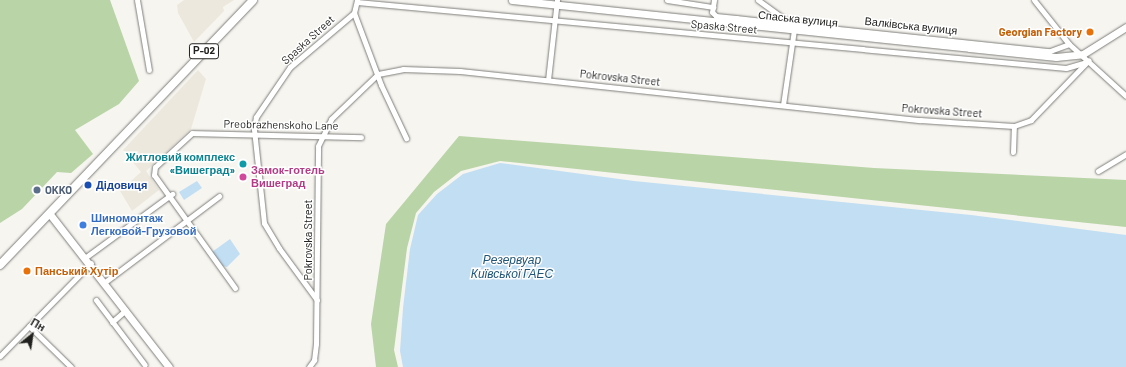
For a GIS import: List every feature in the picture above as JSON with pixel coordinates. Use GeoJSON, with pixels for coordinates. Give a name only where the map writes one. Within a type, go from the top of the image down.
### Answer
{"type":"FeatureCollection","features":[{"type":"Feature","properties":{"kind":"main road","name":"Р-02"},"geometry":{"type":"LineString","coordinates":[[0,265],[253,0]]}},
{"type":"Feature","properties":{"kind":"street"},"geometry":{"type":"LineString","coordinates":[[137,0],[149,70]]}},
{"type":"Feature","properties":{"kind":"street","name":"Спаська вулиця"},"geometry":{"type":"LineString","coordinates":[[512,0],[557,2],[1019,50],[1056,57],[1083,54]]}},
{"type":"Feature","properties":{"kind":"street"},"geometry":{"type":"LineString","coordinates":[[667,0],[713,7]]}},
{"type":"Feature","properties":{"kind":"street"},"geometry":{"type":"LineString","coordinates":[[714,0],[712,12],[716,16],[735,21]]}},
{"type":"Feature","properties":{"kind":"street"},"geometry":{"type":"LineString","coordinates":[[758,0],[793,27],[783,105]]}},
{"type":"Feature","properties":{"kind":"street"},"geometry":{"type":"LineString","coordinates":[[1034,0],[1069,44],[1083,54],[1126,96]]}},
{"type":"Feature","properties":{"kind":"street"},"geometry":{"type":"LineString","coordinates":[[357,1],[354,13],[378,74],[406,138]]}},
{"type":"Feature","properties":{"kind":"street","name":"Spaska Street"},"geometry":{"type":"LineString","coordinates":[[357,1],[555,22],[1066,68],[1082,65],[1089,60]]}},
{"type":"Feature","properties":{"kind":"street"},"geometry":{"type":"LineString","coordinates":[[548,80],[557,2]]}},
{"type":"Feature","properties":{"kind":"street","name":"Spaska Street"},"geometry":{"type":"LineString","coordinates":[[317,303],[279,248],[264,223],[256,136],[256,117],[290,67],[354,13]]}},
{"type":"Feature","properties":{"kind":"street"},"geometry":{"type":"LineString","coordinates":[[1083,54],[1126,27]]}},
{"type":"Feature","properties":{"kind":"street"},"geometry":{"type":"LineString","coordinates":[[1019,50],[1050,50],[1069,44]]}},
{"type":"Feature","properties":{"kind":"street","name":"Pokrovska Street"},"geometry":{"type":"LineString","coordinates":[[309,367],[314,360],[316,344],[318,146],[321,136],[331,119],[371,78],[378,74],[390,70],[428,69],[548,80],[920,120],[1014,126],[1031,120],[1089,60]]}},
{"type":"Feature","properties":{"kind":"street"},"geometry":{"type":"LineString","coordinates":[[1014,126],[1014,152]]}},
{"type":"Feature","properties":{"kind":"street","name":"Preobrazhenskoho Lane"},"geometry":{"type":"LineString","coordinates":[[170,195],[154,175],[156,167],[192,133],[201,132],[256,136],[361,136]]}},
{"type":"Feature","properties":{"kind":"street"},"geometry":{"type":"LineString","coordinates":[[1098,171],[1126,154]]}},
{"type":"Feature","properties":{"kind":"street"},"geometry":{"type":"LineString","coordinates":[[0,356],[89,260],[170,195],[234,288]]}},
{"type":"Feature","properties":{"kind":"street"},"geometry":{"type":"LineString","coordinates":[[105,282],[219,196]]}},
{"type":"Feature","properties":{"kind":"street"},"geometry":{"type":"LineString","coordinates":[[49,212],[89,260],[169,367]]}},
{"type":"Feature","properties":{"kind":"street"},"geometry":{"type":"LineString","coordinates":[[96,300],[145,365]]}},
{"type":"Feature","properties":{"kind":"street"},"geometry":{"type":"LineString","coordinates":[[112,322],[126,310]]}},
{"type":"Feature","properties":{"kind":"street"},"geometry":{"type":"LineString","coordinates":[[29,326],[71,367]]}},
{"type":"Feature","properties":{"kind":"shaded area"},"geometry":{"type":"Polygon","coordinates":[[[184,0],[234,0],[223,7],[224,11],[194,42],[178,13],[177,5],[184,0]]]}},
{"type":"Feature","properties":{"kind":"shaded area"},"geometry":{"type":"Polygon","coordinates":[[[198,70],[206,79],[191,129],[146,171],[159,190],[132,211],[120,191],[141,172],[123,150],[198,70]]]}},
{"type":"Feature","properties":{"kind":"green space"},"geometry":{"type":"Polygon","coordinates":[[[0,0],[110,0],[139,81],[119,104],[75,130],[93,154],[71,173],[57,172],[22,209],[0,223],[0,0]]]}},
{"type":"Feature","properties":{"kind":"green space"},"geometry":{"type":"Polygon","coordinates":[[[459,136],[874,168],[1126,180],[1126,227],[500,161],[461,171],[434,192],[416,213],[407,248],[394,350],[398,367],[376,367],[371,324],[386,224],[459,136]]]}},
{"type":"Feature","properties":{"kind":"water","name":"Резервуар Київської ГАЕС"},"geometry":{"type":"Polygon","coordinates":[[[500,163],[634,181],[971,215],[1126,235],[1126,367],[403,367],[400,351],[403,308],[410,249],[418,215],[437,194],[463,174],[500,163]]]}},
{"type":"Feature","properties":{"kind":"water"},"geometry":{"type":"Polygon","coordinates":[[[197,181],[202,188],[184,200],[179,192],[197,181]]]}},
{"type":"Feature","properties":{"kind":"water"},"geometry":{"type":"Polygon","coordinates":[[[230,239],[240,254],[227,267],[222,266],[212,252],[230,239]]]}},
{"type":"Feature","properties":{"kind":"place","name":"Georgian Factory"},"geometry":{"type":"Point","coordinates":[1090,32]}},
{"type":"Feature","properties":{"kind":"place","name":"Житловий комплекс «Вишеград»"},"geometry":{"type":"Point","coordinates":[243,164]}},
{"type":"Feature","properties":{"kind":"place","name":"Замок-готель Вишеград"},"geometry":{"type":"Point","coordinates":[243,177]}},
{"type":"Feature","properties":{"kind":"place","name":"Дідовиця"},"geometry":{"type":"Point","coordinates":[88,185]}},
{"type":"Feature","properties":{"kind":"place","name":"OKKO"},"geometry":{"type":"Point","coordinates":[37,190]}},
{"type":"Feature","properties":{"kind":"place","name":"Шиномонтаж Легковой-Грузовой"},"geometry":{"type":"Point","coordinates":[83,225]}},
{"type":"Feature","properties":{"kind":"place","name":"Панський Хутір"},"geometry":{"type":"Point","coordinates":[27,271]}}]}
